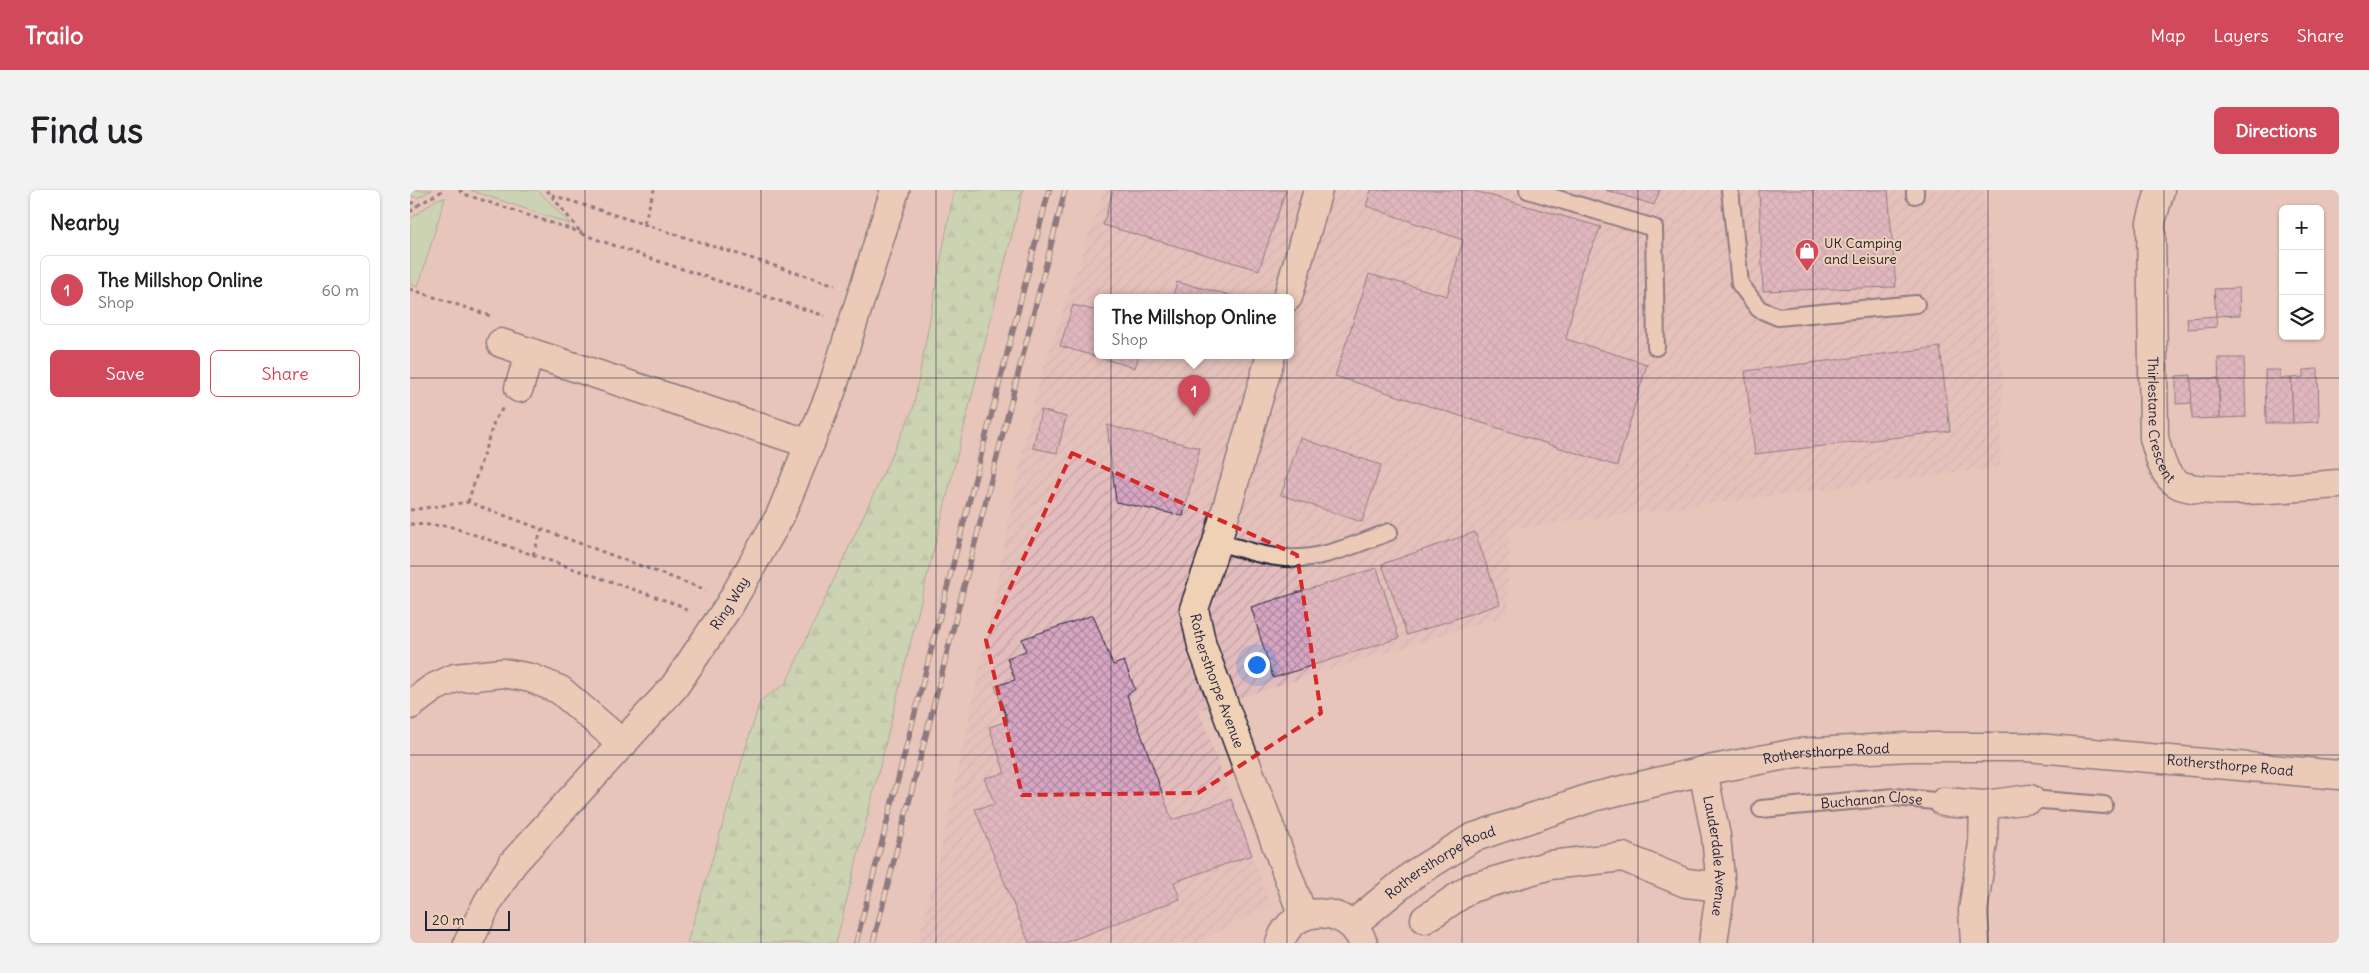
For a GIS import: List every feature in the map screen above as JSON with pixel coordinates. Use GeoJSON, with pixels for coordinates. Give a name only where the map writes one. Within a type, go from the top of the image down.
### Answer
{"type":"FeatureCollection","features":[{"type":"Feature","properties":{"kind":"street","name":"Ring Way"},"geometry":{"type":"LineString","coordinates":[[468,943],[488,902],[514,863],[674,687],[733,599],[780,516],[831,392],[895,190]]}},
{"type":"Feature","properties":{"kind":"street"},"geometry":{"type":"LineString","coordinates":[[1289,294],[1318,190]]}},
{"type":"Feature","properties":{"kind":"street","name":"Thirlestane Crescent"},"geometry":{"type":"LineString","coordinates":[[2160,190],[2151,222],[2154,438],[2164,469],[2179,485],[2213,491],[2339,484]]}},
{"type":"Feature","properties":{"kind":"street"},"geometry":{"type":"LineString","coordinates":[[501,343],[810,444]]}},
{"type":"Feature","properties":{"kind":"street"},"geometry":{"type":"LineString","coordinates":[[519,388],[530,352]]}},
{"type":"Feature","properties":{"kind":"street","name":"Rothersthorpe Avenue"},"geometry":{"type":"LineString","coordinates":[[1270,359],[1218,542],[1194,609],[1202,646],[1303,916]]}},
{"type":"Feature","properties":{"kind":"street"},"geometry":{"type":"LineString","coordinates":[[410,705],[433,688],[455,678],[503,673],[530,678],[560,690],[623,744]]}},
{"type":"Feature","properties":{"kind":"street","name":"Rothersthorpe Road"},"geometry":{"type":"LineString","coordinates":[[1303,916],[1320,913],[1338,915],[1358,934],[1414,874],[1472,838],[1593,797],[1703,770],[1796,753],[1909,747],[2026,747],[2339,775]]}},
{"type":"Feature","properties":{"kind":"street","name":"Lauderdale Avenue"},"geometry":{"type":"LineString","coordinates":[[1703,770],[1716,836],[1721,887],[1713,943]]}},
{"type":"Feature","properties":{"kind":"street","name":"Buchanan Close"},"geometry":{"type":"LineString","coordinates":[[1944,802],[1984,805],[2030,799]]}},
{"type":"Feature","properties":{"kind":"street"},"geometry":{"type":"LineString","coordinates":[[1976,943],[1973,911],[1983,844],[1984,805]]}},
{"type":"Feature","properties":{"kind":"street"},"geometry":{"type":"LineString","coordinates":[[1424,919],[1471,888],[1550,865],[1623,857],[1686,883],[1721,887]]}},
{"type":"Feature","properties":{"kind":"street"},"geometry":{"type":"LineString","coordinates":[[1280,943],[1290,925],[1303,916]]}},
{"type":"Feature","properties":{"kind":"lane"},"geometry":{"type":"LineString","coordinates":[[1528,190],[1654,228],[1656,347]]}},
{"type":"Feature","properties":{"kind":"lane"},"geometry":{"type":"LineString","coordinates":[[1730,190],[1740,284],[1759,309],[1778,317],[1916,304]]}},
{"type":"Feature","properties":{"kind":"lane"},"geometry":{"type":"LineString","coordinates":[[1218,542],[1278,558],[1306,558],[1335,552],[1389,532]]}},
{"type":"Feature","properties":{"kind":"lane","name":"Buchanan Close"},"geometry":{"type":"LineString","coordinates":[[1761,809],[1895,797],[1944,802]]}},
{"type":"Feature","properties":{"kind":"lane","name":"Buchanan Close"},"geometry":{"type":"LineString","coordinates":[[2030,799],[2104,805]]}},
{"type":"Feature","properties":{"kind":"path"},"geometry":{"type":"LineString","coordinates":[[410,212],[418,205],[444,190]]}},
{"type":"Feature","properties":{"kind":"path"},"geometry":{"type":"LineString","coordinates":[[459,190],[652,259],[852,325]]}},
{"type":"Feature","properties":{"kind":"path"},"geometry":{"type":"LineString","coordinates":[[547,190],[582,234]]}},
{"type":"Feature","properties":{"kind":"path"},"geometry":{"type":"LineString","coordinates":[[644,223],[654,190]]}},
{"type":"Feature","properties":{"kind":"path"},"geometry":{"type":"LineString","coordinates":[[552,195],[842,287]]}},
{"type":"Feature","properties":{"kind":"path"},"geometry":{"type":"LineString","coordinates":[[410,202],[418,205]]}},
{"type":"Feature","properties":{"kind":"path"},"geometry":{"type":"LineString","coordinates":[[410,289],[508,322],[501,343]]}},
{"type":"Feature","properties":{"kind":"path"},"geometry":{"type":"LineString","coordinates":[[468,502],[495,419],[519,388]]}},
{"type":"Feature","properties":{"kind":"path"},"geometry":{"type":"LineString","coordinates":[[410,510],[468,502],[733,599]]}},
{"type":"Feature","properties":{"kind":"path"},"geometry":{"type":"LineString","coordinates":[[410,524],[449,526],[679,605],[713,630]]}},
{"type":"Feature","properties":{"kind":"path"},"geometry":{"type":"LineString","coordinates":[[533,555],[542,529]]}},
{"type":"Feature","properties":{"kind":"highlighted area"},"geometry":{"type":"Polygon","coordinates":[[[1072,453],[1297,555],[1321,713],[1198,793],[1022,795],[986,640],[1072,453]]]}},
{"type":"Feature","properties":{"kind":"shaded area"},"geometry":{"type":"Polygon","coordinates":[[[1104,190],[1983,190],[2003,381],[2000,467],[1509,529],[1508,615],[1199,710],[1270,905],[1196,943],[918,943],[947,824],[991,615],[1022,452],[1039,382],[1104,190]]]}},
{"type":"Feature","properties":{"kind":"green space"},"geometry":{"type":"Polygon","coordinates":[[[410,190],[432,190],[417,198],[410,195],[410,190]]]}},
{"type":"Feature","properties":{"kind":"green space"},"geometry":{"type":"Polygon","coordinates":[[[470,190],[538,190],[570,224],[470,190]]]}},
{"type":"Feature","properties":{"kind":"green space"},"geometry":{"type":"Polygon","coordinates":[[[954,190],[1023,190],[836,943],[687,943],[760,701],[786,683],[913,409],[954,190]]]}},
{"type":"Feature","properties":{"kind":"green space"},"geometry":{"type":"Polygon","coordinates":[[[445,198],[418,287],[410,284],[410,219],[437,199],[445,198]]]}},
{"type":"Feature","properties":{"kind":"building"},"geometry":{"type":"Polygon","coordinates":[[[1113,190],[1286,190],[1259,270],[1103,225],[1113,190]]]}},
{"type":"Feature","properties":{"kind":"building"},"geometry":{"type":"Polygon","coordinates":[[[1371,190],[1471,190],[1601,227],[1581,272],[1566,339],[1647,364],[1617,466],[1335,376],[1369,274],[1447,296],[1463,240],[1366,206],[1371,190]]]}},
{"type":"Feature","properties":{"kind":"building"},"geometry":{"type":"Polygon","coordinates":[[[1606,190],[1660,190],[1654,205],[1606,190]]]}},
{"type":"Feature","properties":{"kind":"building"},"geometry":{"type":"Polygon","coordinates":[[[1759,190],[1888,190],[1896,287],[1763,291],[1759,190]]]}},
{"type":"Feature","properties":{"kind":"building"},"geometry":{"type":"Polygon","coordinates":[[[1177,282],[1226,294],[1174,294],[1177,282]]]}},
{"type":"Feature","properties":{"kind":"building"},"geometry":{"type":"Polygon","coordinates":[[[2239,288],[2240,315],[2216,316],[2214,289],[2239,288]]]}},
{"type":"Feature","properties":{"kind":"building"},"geometry":{"type":"Polygon","coordinates":[[[1073,305],[1094,310],[1094,356],[1060,346],[1073,305]]]}},
{"type":"Feature","properties":{"kind":"building"},"geometry":{"type":"Polygon","coordinates":[[[2216,316],[2217,327],[2188,329],[2187,318],[2216,316]]]}},
{"type":"Feature","properties":{"kind":"building"},"geometry":{"type":"Polygon","coordinates":[[[1940,347],[1950,431],[1755,454],[1745,371],[1940,347]]]}},
{"type":"Feature","properties":{"kind":"building"},"geometry":{"type":"Polygon","coordinates":[[[2218,358],[2244,358],[2246,417],[2220,418],[2218,358]]]}},
{"type":"Feature","properties":{"kind":"building"},"geometry":{"type":"Polygon","coordinates":[[[1104,359],[1138,359],[1135,368],[1104,359]]]}},
{"type":"Feature","properties":{"kind":"building"},"geometry":{"type":"Polygon","coordinates":[[[2318,369],[2319,422],[2293,423],[2291,378],[2303,377],[2303,370],[2318,369]]]}},
{"type":"Feature","properties":{"kind":"building"},"geometry":{"type":"Polygon","coordinates":[[[2265,370],[2280,370],[2280,378],[2291,378],[2293,423],[2266,423],[2265,370]]]}},
{"type":"Feature","properties":{"kind":"building"},"geometry":{"type":"Polygon","coordinates":[[[2191,375],[2192,403],[2176,404],[2176,376],[2191,375]]]}},
{"type":"Feature","properties":{"kind":"building"},"geometry":{"type":"Polygon","coordinates":[[[2218,378],[2220,418],[2192,419],[2191,379],[2218,378]]]}},
{"type":"Feature","properties":{"kind":"building"},"geometry":{"type":"Polygon","coordinates":[[[1041,410],[1066,417],[1057,453],[1033,448],[1041,410]]]}},
{"type":"Feature","properties":{"kind":"building"},"geometry":{"type":"Polygon","coordinates":[[[1107,425],[1200,448],[1183,516],[1116,502],[1107,425]]]}},
{"type":"Feature","properties":{"kind":"building"},"geometry":{"type":"Polygon","coordinates":[[[1300,438],[1381,465],[1362,522],[1281,495],[1300,438]]]}},
{"type":"Feature","properties":{"kind":"building"},"geometry":{"type":"Polygon","coordinates":[[[1475,532],[1500,604],[1407,635],[1382,564],[1475,532]]]}},
{"type":"Feature","properties":{"kind":"building"},"geometry":{"type":"Polygon","coordinates":[[[1377,568],[1399,638],[1273,678],[1251,607],[1377,568]]]}},
{"type":"Feature","properties":{"kind":"building"},"geometry":{"type":"Polygon","coordinates":[[[1093,615],[1113,665],[1124,661],[1135,689],[1127,695],[1172,820],[1231,799],[1252,855],[1174,882],[1180,899],[1064,943],[1029,943],[975,809],[995,804],[984,778],[1005,773],[989,727],[1008,721],[995,686],[1015,680],[1007,658],[1026,651],[1022,639],[1093,615]]]}},
{"type":"Feature","properties":{"kind":"railway"},"geometry":{"type":"LineString","coordinates":[[856,943],[1049,190]]}},
{"type":"Feature","properties":{"kind":"railway"},"geometry":{"type":"LineString","coordinates":[[873,943],[1065,190]]}},
{"type":"Feature","properties":{"kind":"place","name":"UK Camping and Leisure"},"geometry":{"type":"Point","coordinates":[1807,272]}},
{"type":"Feature","properties":{"kind":"place","name":"The Millshop Online"},"geometry":{"type":"Point","coordinates":[1194,416]}}]}
